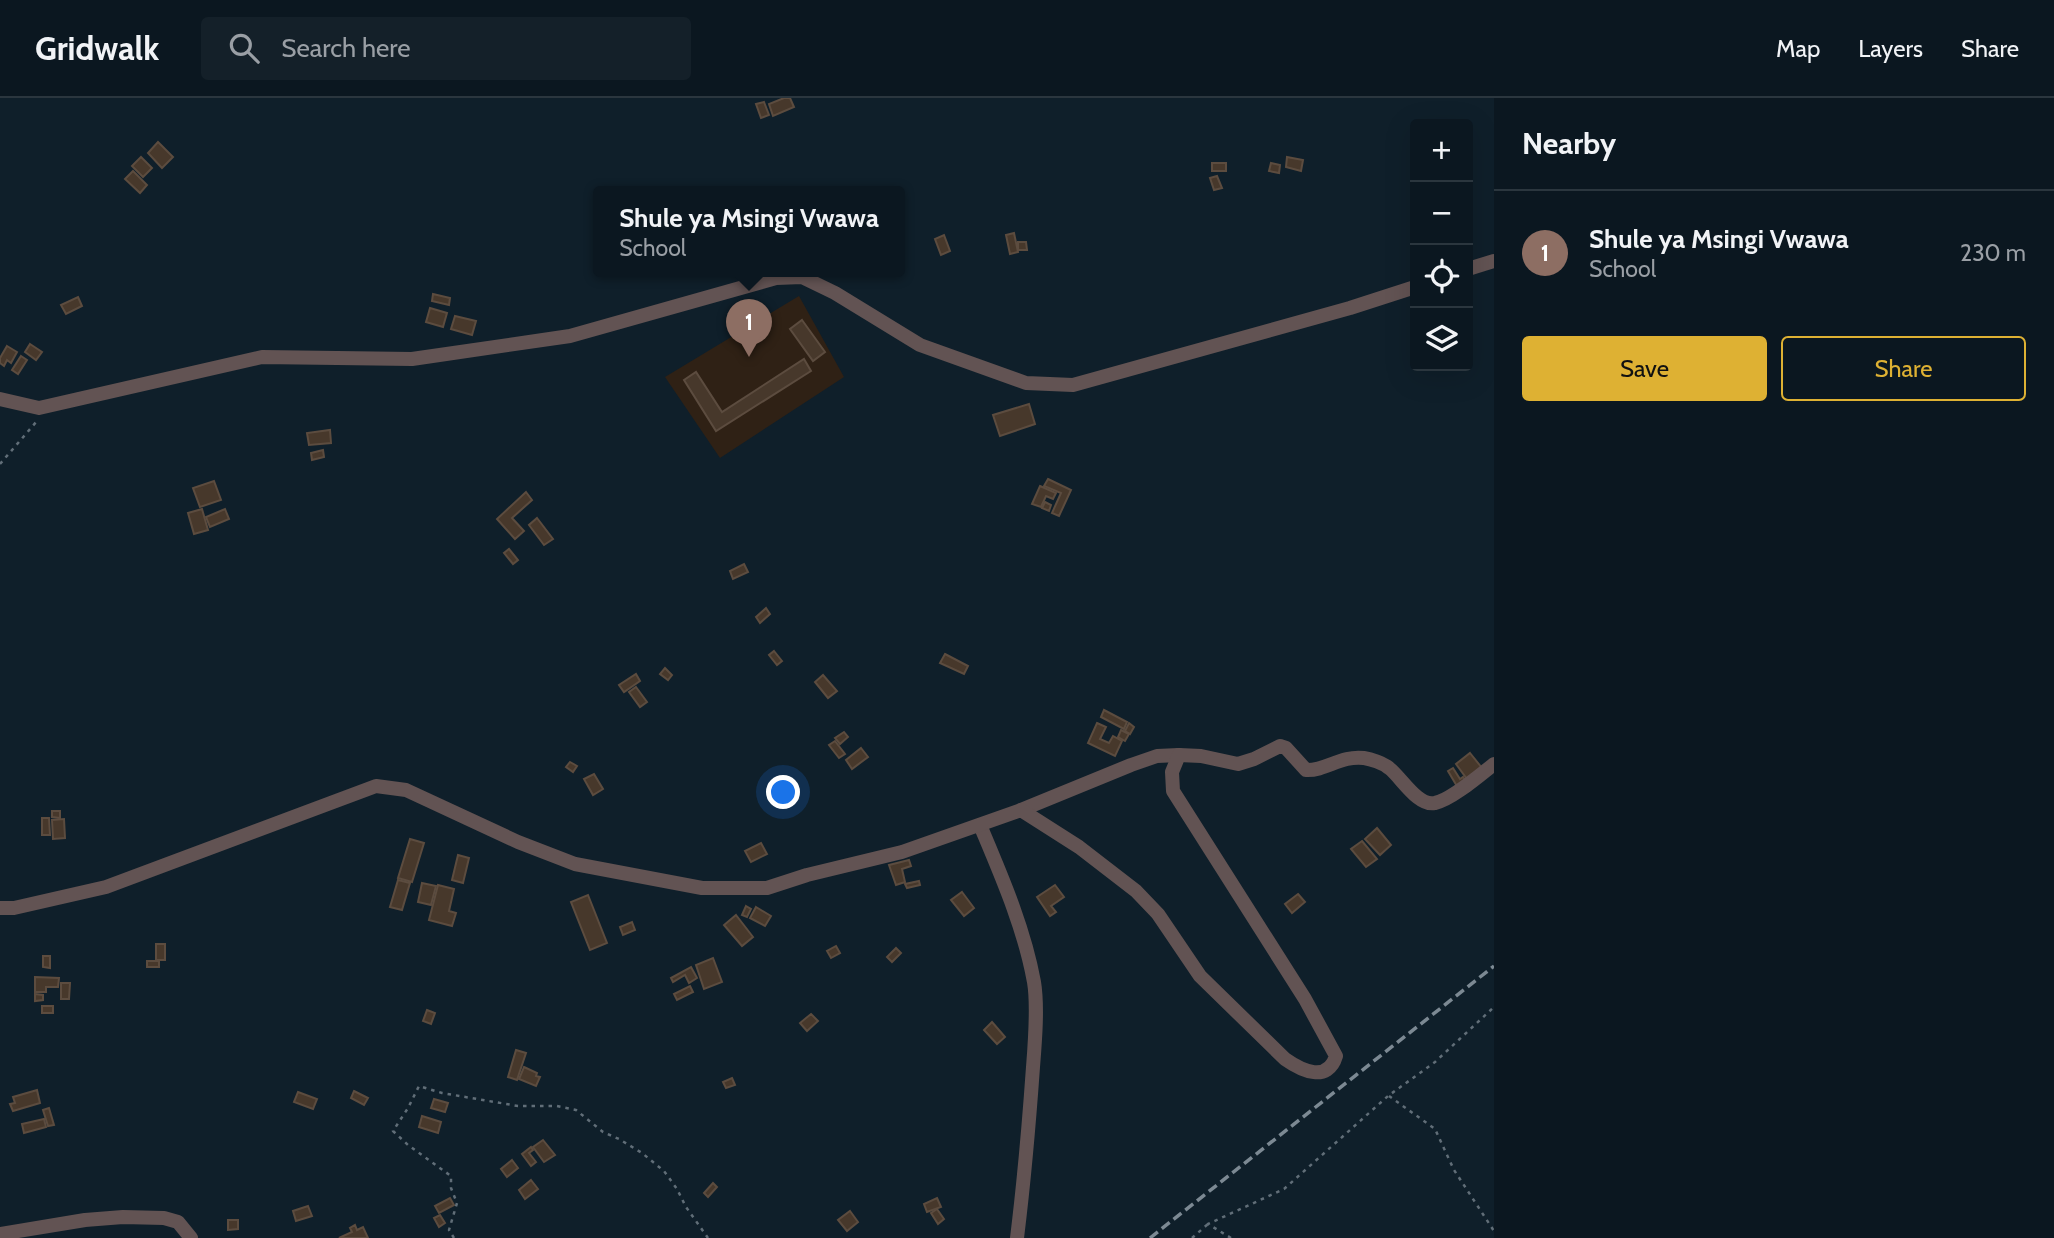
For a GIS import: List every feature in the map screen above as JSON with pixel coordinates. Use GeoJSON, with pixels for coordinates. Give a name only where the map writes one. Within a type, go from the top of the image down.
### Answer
{"type":"FeatureCollection","features":[{"type":"Feature","properties":{"kind":"street"},"geometry":{"type":"LineString","coordinates":[[1473,267],[1494,261]]}},
{"type":"Feature","properties":{"kind":"street"},"geometry":{"type":"LineString","coordinates":[[0,399],[38,408],[262,357],[412,359],[570,336],[776,278],[802,277],[835,293],[920,345],[1026,383],[1073,385],[1350,308],[1410,289]]}},
{"type":"Feature","properties":{"kind":"street"},"geometry":{"type":"LineString","coordinates":[[0,908],[14,908],[106,887],[376,786],[406,790],[518,842],[575,864],[702,888],[767,888],[807,875],[902,852],[1021,810],[1157,756],[1201,756],[1238,764],[1280,746],[1286,748],[1306,769],[1313,770],[1346,757],[1366,758],[1388,767],[1415,795],[1427,803],[1436,803],[1453,794],[1494,764]]}},
{"type":"Feature","properties":{"kind":"street"},"geometry":{"type":"LineString","coordinates":[[1021,810],[1079,847],[1136,891],[1158,914],[1200,976],[1285,1059],[1298,1068],[1313,1073],[1324,1072],[1334,1064],[1336,1056],[1325,1032],[1173,791],[1172,772],[1179,755]]}},
{"type":"Feature","properties":{"kind":"street"},"geometry":{"type":"LineString","coordinates":[[979,825],[1006,886],[1034,983],[1035,1038],[1031,1104],[1017,1238]]}},
{"type":"Feature","properties":{"kind":"street"},"geometry":{"type":"LineString","coordinates":[[0,1234],[85,1220],[123,1217],[164,1218],[178,1222],[191,1238]]}},
{"type":"Feature","properties":{"kind":"path"},"geometry":{"type":"LineString","coordinates":[[0,464],[37,423],[38,408]]}},
{"type":"Feature","properties":{"kind":"path"},"geometry":{"type":"LineString","coordinates":[[1192,1238],[1208,1224],[1284,1189],[1388,1096],[1435,1062],[1494,1007]]}},
{"type":"Feature","properties":{"kind":"path"},"geometry":{"type":"LineString","coordinates":[[454,1238],[449,1230],[457,1203],[450,1176],[393,1131],[419,1086],[442,1093],[518,1106],[557,1106],[576,1110],[603,1132],[642,1153],[664,1171],[708,1238]]}},
{"type":"Feature","properties":{"kind":"path"},"geometry":{"type":"LineString","coordinates":[[1388,1096],[1435,1129],[1454,1170],[1494,1231]]}},
{"type":"Feature","properties":{"kind":"path"},"geometry":{"type":"LineString","coordinates":[[1208,1224],[1231,1238]]}},
{"type":"Feature","properties":{"kind":"shaded area"},"geometry":{"type":"Polygon","coordinates":[[[799,296],[844,377],[720,458],[665,377],[799,296]]]}},
{"type":"Feature","properties":{"kind":"building"},"geometry":{"type":"Polygon","coordinates":[[[790,98],[794,107],[773,116],[769,104],[790,98]]]}},
{"type":"Feature","properties":{"kind":"building"},"geometry":{"type":"Polygon","coordinates":[[[764,102],[769,115],[761,118],[756,104],[764,102]]]}},
{"type":"Feature","properties":{"kind":"building"},"geometry":{"type":"Polygon","coordinates":[[[158,142],[173,157],[162,168],[148,153],[158,142]]]}},
{"type":"Feature","properties":{"kind":"building"},"geometry":{"type":"Polygon","coordinates":[[[141,157],[152,168],[143,177],[132,166],[141,157]]]}},
{"type":"Feature","properties":{"kind":"building"},"geometry":{"type":"Polygon","coordinates":[[[1287,157],[1303,160],[1301,171],[1286,167],[1287,157]]]}},
{"type":"Feature","properties":{"kind":"building"},"geometry":{"type":"Polygon","coordinates":[[[1212,163],[1226,163],[1226,171],[1212,171],[1212,163]]]}},
{"type":"Feature","properties":{"kind":"building"},"geometry":{"type":"Polygon","coordinates":[[[1271,163],[1280,165],[1279,173],[1269,171],[1271,163]]]}},
{"type":"Feature","properties":{"kind":"building"},"geometry":{"type":"Polygon","coordinates":[[[133,171],[147,185],[140,193],[125,179],[133,171]]]}},
{"type":"Feature","properties":{"kind":"building"},"geometry":{"type":"Polygon","coordinates":[[[1217,176],[1222,188],[1214,190],[1210,178],[1217,176]]]}},
{"type":"Feature","properties":{"kind":"building"},"geometry":{"type":"Polygon","coordinates":[[[1014,233],[1018,252],[1010,254],[1006,235],[1014,233]]]}},
{"type":"Feature","properties":{"kind":"building"},"geometry":{"type":"Polygon","coordinates":[[[944,235],[950,251],[941,255],[935,239],[944,235]]]}},
{"type":"Feature","properties":{"kind":"building"},"geometry":{"type":"Polygon","coordinates":[[[1018,242],[1026,242],[1027,250],[1018,250],[1018,242]]]}},
{"type":"Feature","properties":{"kind":"building"},"geometry":{"type":"Polygon","coordinates":[[[433,294],[450,298],[449,305],[432,301],[433,294]]]}},
{"type":"Feature","properties":{"kind":"building"},"geometry":{"type":"Polygon","coordinates":[[[78,297],[82,306],[66,314],[61,305],[78,297]]]}},
{"type":"Feature","properties":{"kind":"building"},"geometry":{"type":"Polygon","coordinates":[[[430,308],[447,313],[443,327],[426,322],[430,308]]]}},
{"type":"Feature","properties":{"kind":"building"},"geometry":{"type":"Polygon","coordinates":[[[455,316],[476,321],[472,335],[451,329],[455,316]]]}},
{"type":"Feature","properties":{"kind":"building"},"geometry":{"type":"Polygon","coordinates":[[[802,320],[825,352],[813,361],[790,329],[802,320]]]}},
{"type":"Feature","properties":{"kind":"building"},"geometry":{"type":"Polygon","coordinates":[[[30,344],[42,352],[36,360],[25,352],[30,344]]]}},
{"type":"Feature","properties":{"kind":"building"},"geometry":{"type":"Polygon","coordinates":[[[7,346],[17,352],[11,363],[7,360],[4,366],[0,363],[0,358],[7,346]]]}},
{"type":"Feature","properties":{"kind":"building"},"geometry":{"type":"Polygon","coordinates":[[[21,356],[27,360],[18,374],[12,370],[21,356]]]}},
{"type":"Feature","properties":{"kind":"building"},"geometry":{"type":"Polygon","coordinates":[[[804,359],[811,371],[716,431],[684,380],[696,372],[722,412],[804,359]]]}},
{"type":"Feature","properties":{"kind":"building"},"geometry":{"type":"Polygon","coordinates":[[[1029,404],[1035,424],[1000,436],[993,415],[1029,404]]]}},
{"type":"Feature","properties":{"kind":"building"},"geometry":{"type":"Polygon","coordinates":[[[330,430],[331,443],[309,445],[307,433],[330,430]]]}},
{"type":"Feature","properties":{"kind":"building"},"geometry":{"type":"Polygon","coordinates":[[[323,450],[324,457],[312,460],[311,453],[323,450]]]}},
{"type":"Feature","properties":{"kind":"building"},"geometry":{"type":"Polygon","coordinates":[[[1048,479],[1071,490],[1059,516],[1052,513],[1061,493],[1044,486],[1048,479]]]}},
{"type":"Feature","properties":{"kind":"building"},"geometry":{"type":"Polygon","coordinates":[[[214,481],[221,500],[200,507],[193,488],[214,481]]]}},
{"type":"Feature","properties":{"kind":"building"},"geometry":{"type":"Polygon","coordinates":[[[1040,486],[1056,493],[1053,499],[1046,496],[1041,507],[1032,504],[1040,486]]]}},
{"type":"Feature","properties":{"kind":"building"},"geometry":{"type":"Polygon","coordinates":[[[526,492],[532,500],[512,518],[524,531],[515,539],[497,519],[526,492]]]}},
{"type":"Feature","properties":{"kind":"building"},"geometry":{"type":"Polygon","coordinates":[[[1045,502],[1051,505],[1049,511],[1042,508],[1045,502]]]}},
{"type":"Feature","properties":{"kind":"building"},"geometry":{"type":"Polygon","coordinates":[[[202,509],[208,530],[194,534],[188,513],[202,509]]]}},
{"type":"Feature","properties":{"kind":"building"},"geometry":{"type":"Polygon","coordinates":[[[225,509],[229,519],[210,527],[206,517],[225,509]]]}},
{"type":"Feature","properties":{"kind":"building"},"geometry":{"type":"Polygon","coordinates":[[[537,518],[553,539],[544,545],[529,525],[537,518]]]}},
{"type":"Feature","properties":{"kind":"building"},"geometry":{"type":"Polygon","coordinates":[[[509,549],[518,560],[513,564],[504,553],[509,549]]]}},
{"type":"Feature","properties":{"kind":"building"},"geometry":{"type":"Polygon","coordinates":[[[744,564],[748,572],[733,579],[730,571],[744,564]]]}},
{"type":"Feature","properties":{"kind":"building"},"geometry":{"type":"Polygon","coordinates":[[[766,608],[770,614],[760,623],[756,617],[766,608]]]}},
{"type":"Feature","properties":{"kind":"building"},"geometry":{"type":"Polygon","coordinates":[[[774,651],[782,661],[777,665],[769,655],[774,651]]]}},
{"type":"Feature","properties":{"kind":"building"},"geometry":{"type":"Polygon","coordinates":[[[945,654],[968,666],[964,674],[940,663],[945,654]]]}},
{"type":"Feature","properties":{"kind":"building"},"geometry":{"type":"Polygon","coordinates":[[[665,668],[672,675],[668,680],[660,674],[665,668]]]}},
{"type":"Feature","properties":{"kind":"building"},"geometry":{"type":"Polygon","coordinates":[[[636,674],[640,681],[624,692],[619,685],[636,674]]]}},
{"type":"Feature","properties":{"kind":"building"},"geometry":{"type":"Polygon","coordinates":[[[823,675],[837,691],[828,698],[815,682],[823,675]]]}},
{"type":"Feature","properties":{"kind":"building"},"geometry":{"type":"Polygon","coordinates":[[[636,687],[647,702],[640,707],[629,692],[636,687]]]}},
{"type":"Feature","properties":{"kind":"building"},"geometry":{"type":"Polygon","coordinates":[[[1104,710],[1127,722],[1124,729],[1101,717],[1104,710]]]}},
{"type":"Feature","properties":{"kind":"building"},"geometry":{"type":"Polygon","coordinates":[[[1097,723],[1106,727],[1100,739],[1109,743],[1113,736],[1122,741],[1115,756],[1088,743],[1097,723]]]}},
{"type":"Feature","properties":{"kind":"building"},"geometry":{"type":"Polygon","coordinates":[[[1129,723],[1134,727],[1130,734],[1125,731],[1129,723]]]}},
{"type":"Feature","properties":{"kind":"building"},"geometry":{"type":"Polygon","coordinates":[[[1121,730],[1129,734],[1125,741],[1118,737],[1121,730]]]}},
{"type":"Feature","properties":{"kind":"building"},"geometry":{"type":"Polygon","coordinates":[[[844,732],[848,737],[840,744],[835,738],[844,732]]]}},
{"type":"Feature","properties":{"kind":"building"},"geometry":{"type":"Polygon","coordinates":[[[835,741],[845,754],[839,758],[829,745],[835,741]]]}},
{"type":"Feature","properties":{"kind":"building"},"geometry":{"type":"Polygon","coordinates":[[[861,748],[868,757],[852,769],[846,760],[861,748]]]}},
{"type":"Feature","properties":{"kind":"building"},"geometry":{"type":"Polygon","coordinates":[[[1470,753],[1482,768],[1467,779],[1456,764],[1470,753]]]}},
{"type":"Feature","properties":{"kind":"building"},"geometry":{"type":"Polygon","coordinates":[[[570,762],[577,766],[573,772],[566,767],[570,762]]]}},
{"type":"Feature","properties":{"kind":"building"},"geometry":{"type":"Polygon","coordinates":[[[1453,768],[1460,779],[1463,777],[1467,783],[1458,788],[1448,771],[1453,768]]]}},
{"type":"Feature","properties":{"kind":"building"},"geometry":{"type":"Polygon","coordinates":[[[594,774],[603,789],[593,795],[584,779],[594,774]]]}},
{"type":"Feature","properties":{"kind":"building"},"geometry":{"type":"Polygon","coordinates":[[[52,811],[60,811],[60,818],[52,817],[52,811]]]}},
{"type":"Feature","properties":{"kind":"building"},"geometry":{"type":"Polygon","coordinates":[[[42,818],[49,818],[50,835],[42,835],[42,818]]]}},
{"type":"Feature","properties":{"kind":"building"},"geometry":{"type":"Polygon","coordinates":[[[64,819],[65,838],[53,839],[52,820],[64,819]]]}},
{"type":"Feature","properties":{"kind":"building"},"geometry":{"type":"Polygon","coordinates":[[[1377,828],[1391,845],[1380,855],[1365,839],[1377,828]]]}},
{"type":"Feature","properties":{"kind":"building"},"geometry":{"type":"Polygon","coordinates":[[[410,839],[424,843],[412,882],[398,878],[410,839]]]}},
{"type":"Feature","properties":{"kind":"building"},"geometry":{"type":"Polygon","coordinates":[[[1362,841],[1377,859],[1366,867],[1351,849],[1362,841]]]}},
{"type":"Feature","properties":{"kind":"building"},"geometry":{"type":"Polygon","coordinates":[[[761,843],[767,854],[751,862],[745,851],[761,843]]]}},
{"type":"Feature","properties":{"kind":"building"},"geometry":{"type":"Polygon","coordinates":[[[458,855],[469,858],[463,883],[452,880],[458,855]]]}},
{"type":"Feature","properties":{"kind":"building"},"geometry":{"type":"Polygon","coordinates":[[[909,860],[911,866],[902,869],[905,882],[896,885],[889,865],[909,860]]]}},
{"type":"Feature","properties":{"kind":"building"},"geometry":{"type":"Polygon","coordinates":[[[398,880],[410,883],[402,910],[390,907],[398,880]]]}},
{"type":"Feature","properties":{"kind":"building"},"geometry":{"type":"Polygon","coordinates":[[[919,881],[920,885],[907,888],[905,884],[919,881]]]}},
{"type":"Feature","properties":{"kind":"building"},"geometry":{"type":"Polygon","coordinates":[[[422,883],[436,886],[431,905],[418,902],[422,883]]]}},
{"type":"Feature","properties":{"kind":"building"},"geometry":{"type":"Polygon","coordinates":[[[438,885],[454,889],[449,911],[456,913],[452,926],[429,920],[438,885]]]}},
{"type":"Feature","properties":{"kind":"building"},"geometry":{"type":"Polygon","coordinates":[[[1055,885],[1064,897],[1051,906],[1056,912],[1050,916],[1037,897],[1055,885]]]}},
{"type":"Feature","properties":{"kind":"building"},"geometry":{"type":"Polygon","coordinates":[[[962,892],[974,908],[964,916],[951,900],[962,892]]]}},
{"type":"Feature","properties":{"kind":"building"},"geometry":{"type":"Polygon","coordinates":[[[1298,894],[1305,902],[1292,913],[1285,904],[1298,894]]]}},
{"type":"Feature","properties":{"kind":"building"},"geometry":{"type":"Polygon","coordinates":[[[588,895],[607,943],[590,950],[571,902],[588,895]]]}},
{"type":"Feature","properties":{"kind":"building"},"geometry":{"type":"Polygon","coordinates":[[[746,906],[751,909],[747,917],[742,915],[746,906]]]}},
{"type":"Feature","properties":{"kind":"building"},"geometry":{"type":"Polygon","coordinates":[[[756,907],[771,916],[765,926],[750,918],[756,907]]]}},
{"type":"Feature","properties":{"kind":"building"},"geometry":{"type":"Polygon","coordinates":[[[736,915],[753,937],[742,946],[724,925],[736,915]]]}},
{"type":"Feature","properties":{"kind":"building"},"geometry":{"type":"Polygon","coordinates":[[[632,922],[635,930],[623,935],[620,927],[632,922]]]}},
{"type":"Feature","properties":{"kind":"building"},"geometry":{"type":"Polygon","coordinates":[[[156,944],[165,944],[165,960],[156,960],[156,944]]]}},
{"type":"Feature","properties":{"kind":"building"},"geometry":{"type":"Polygon","coordinates":[[[836,946],[840,953],[831,958],[827,951],[836,946]]]}},
{"type":"Feature","properties":{"kind":"building"},"geometry":{"type":"Polygon","coordinates":[[[896,948],[901,953],[892,962],[887,957],[896,948]]]}},
{"type":"Feature","properties":{"kind":"building"},"geometry":{"type":"Polygon","coordinates":[[[43,956],[50,956],[50,968],[43,967],[43,956]]]}},
{"type":"Feature","properties":{"kind":"building"},"geometry":{"type":"Polygon","coordinates":[[[713,958],[722,982],[704,989],[696,965],[713,958]]]}},
{"type":"Feature","properties":{"kind":"building"},"geometry":{"type":"Polygon","coordinates":[[[147,961],[159,961],[159,967],[147,967],[147,961]]]}},
{"type":"Feature","properties":{"kind":"building"},"geometry":{"type":"Polygon","coordinates":[[[691,967],[697,978],[689,983],[685,975],[673,982],[671,978],[691,967]]]}},
{"type":"Feature","properties":{"kind":"building"},"geometry":{"type":"Polygon","coordinates":[[[35,977],[59,978],[58,987],[46,987],[46,992],[35,992],[35,977]]]}},
{"type":"Feature","properties":{"kind":"building"},"geometry":{"type":"Polygon","coordinates":[[[61,983],[70,983],[69,999],[61,999],[61,983]]]}},
{"type":"Feature","properties":{"kind":"building"},"geometry":{"type":"Polygon","coordinates":[[[690,986],[693,992],[677,1000],[674,994],[690,986]]]}},
{"type":"Feature","properties":{"kind":"building"},"geometry":{"type":"Polygon","coordinates":[[[35,994],[43,995],[43,1000],[35,1001],[35,994]]]}},
{"type":"Feature","properties":{"kind":"building"},"geometry":{"type":"Polygon","coordinates":[[[42,1006],[53,1006],[53,1013],[42,1013],[42,1006]]]}},
{"type":"Feature","properties":{"kind":"building"},"geometry":{"type":"Polygon","coordinates":[[[427,1010],[435,1013],[431,1024],[423,1021],[427,1010]]]}},
{"type":"Feature","properties":{"kind":"building"},"geometry":{"type":"Polygon","coordinates":[[[811,1014],[818,1021],[807,1031],[800,1023],[811,1014]]]}},
{"type":"Feature","properties":{"kind":"building"},"geometry":{"type":"Polygon","coordinates":[[[992,1022],[1005,1037],[997,1044],[984,1030],[992,1022]]]}},
{"type":"Feature","properties":{"kind":"building"},"geometry":{"type":"Polygon","coordinates":[[[516,1050],[526,1053],[517,1080],[508,1077],[516,1050]]]}},
{"type":"Feature","properties":{"kind":"building"},"geometry":{"type":"Polygon","coordinates":[[[524,1067],[540,1077],[536,1086],[519,1079],[524,1067]]]}},
{"type":"Feature","properties":{"kind":"building"},"geometry":{"type":"Polygon","coordinates":[[[732,1078],[735,1085],[726,1088],[723,1082],[732,1078]]]}},
{"type":"Feature","properties":{"kind":"building"},"geometry":{"type":"Polygon","coordinates":[[[37,1090],[40,1103],[13,1111],[10,1104],[15,1103],[13,1097],[37,1090]]]}},
{"type":"Feature","properties":{"kind":"building"},"geometry":{"type":"Polygon","coordinates":[[[354,1091],[368,1098],[364,1105],[351,1098],[354,1091]]]}},
{"type":"Feature","properties":{"kind":"building"},"geometry":{"type":"Polygon","coordinates":[[[298,1092],[317,1099],[313,1109],[294,1102],[298,1092]]]}},
{"type":"Feature","properties":{"kind":"building"},"geometry":{"type":"Polygon","coordinates":[[[434,1099],[448,1103],[445,1112],[431,1108],[434,1099]]]}},
{"type":"Feature","properties":{"kind":"building"},"geometry":{"type":"Polygon","coordinates":[[[49,1108],[54,1125],[48,1126],[43,1110],[49,1108]]]}},
{"type":"Feature","properties":{"kind":"building"},"geometry":{"type":"Polygon","coordinates":[[[422,1116],[441,1122],[438,1133],[419,1127],[422,1116]]]}},
{"type":"Feature","properties":{"kind":"building"},"geometry":{"type":"Polygon","coordinates":[[[44,1119],[46,1127],[24,1133],[22,1124],[44,1119]]]}},
{"type":"Feature","properties":{"kind":"building"},"geometry":{"type":"Polygon","coordinates":[[[543,1140],[555,1155],[544,1162],[533,1147],[543,1140]]]}},
{"type":"Feature","properties":{"kind":"building"},"geometry":{"type":"Polygon","coordinates":[[[531,1147],[533,1150],[529,1153],[536,1162],[531,1166],[522,1154],[531,1147]]]}},
{"type":"Feature","properties":{"kind":"building"},"geometry":{"type":"Polygon","coordinates":[[[512,1160],[518,1168],[507,1177],[501,1169],[512,1160]]]}},
{"type":"Feature","properties":{"kind":"building"},"geometry":{"type":"Polygon","coordinates":[[[531,1180],[538,1189],[525,1199],[519,1190],[531,1180]]]}},
{"type":"Feature","properties":{"kind":"building"},"geometry":{"type":"Polygon","coordinates":[[[713,1183],[717,1187],[708,1197],[704,1193],[713,1183]]]}},
{"type":"Feature","properties":{"kind":"building"},"geometry":{"type":"Polygon","coordinates":[[[450,1198],[454,1205],[439,1213],[435,1206],[450,1198]]]}},
{"type":"Feature","properties":{"kind":"building"},"geometry":{"type":"Polygon","coordinates":[[[937,1198],[941,1207],[927,1212],[924,1204],[937,1198]]]}},
{"type":"Feature","properties":{"kind":"building"},"geometry":{"type":"Polygon","coordinates":[[[308,1206],[312,1216],[296,1221],[293,1211],[308,1206]]]}},
{"type":"Feature","properties":{"kind":"building"},"geometry":{"type":"Polygon","coordinates":[[[937,1209],[944,1219],[938,1224],[931,1213],[937,1209]]]}},
{"type":"Feature","properties":{"kind":"building"},"geometry":{"type":"Polygon","coordinates":[[[850,1211],[858,1222],[847,1231],[838,1220],[850,1211]]]}},
{"type":"Feature","properties":{"kind":"building"},"geometry":{"type":"Polygon","coordinates":[[[440,1215],[445,1223],[439,1227],[434,1218],[440,1215]]]}},
{"type":"Feature","properties":{"kind":"building"},"geometry":{"type":"Polygon","coordinates":[[[228,1220],[238,1220],[238,1229],[228,1230],[228,1220]]]}},
{"type":"Feature","properties":{"kind":"building"},"geometry":{"type":"Polygon","coordinates":[[[355,1225],[357,1230],[363,1227],[368,1238],[339,1238],[352,1232],[350,1228],[355,1225]]]}},
{"type":"Feature","properties":{"kind":"railway"},"geometry":{"type":"LineString","coordinates":[[1150,1238],[1494,966]]}},
{"type":"Feature","properties":{"kind":"place","name":"Shule ya Msingi Vwawa"},"geometry":{"type":"Point","coordinates":[749,357]}}]}
